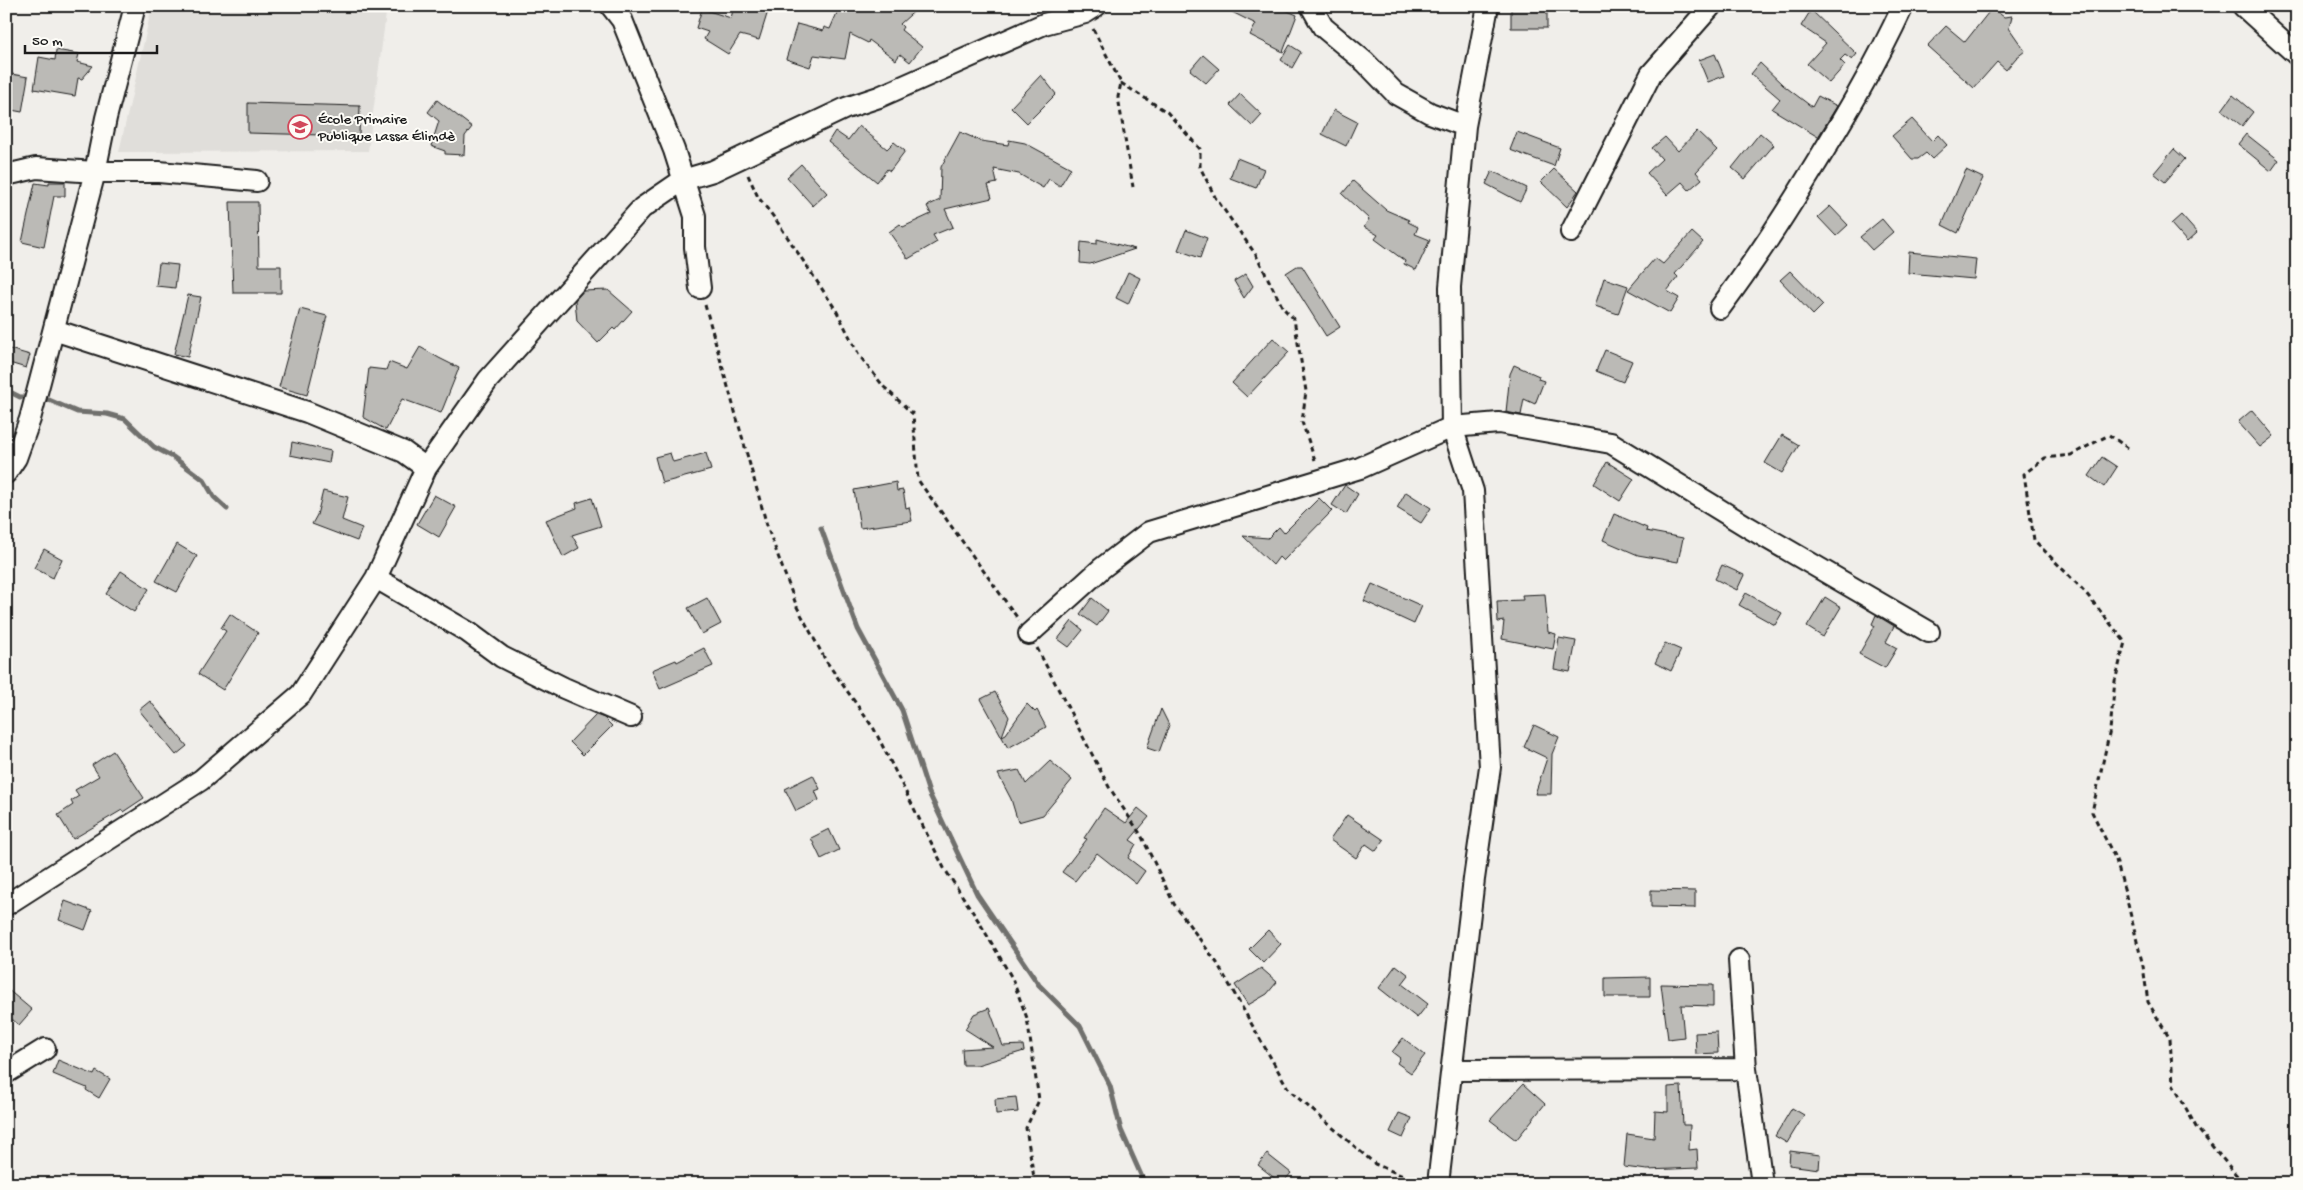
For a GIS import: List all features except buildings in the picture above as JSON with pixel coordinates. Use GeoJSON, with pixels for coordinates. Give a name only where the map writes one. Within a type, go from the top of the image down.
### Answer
{"type":"FeatureCollection","features":[{"type":"Feature","properties":{"kind":"street"},"geometry":{"type":"LineString","coordinates":[[6,473],[16,458],[36,396],[95,172],[106,118],[135,6]]}},
{"type":"Feature","properties":{"kind":"street"},"geometry":{"type":"LineString","coordinates":[[611,6],[622,20],[674,150],[695,216],[694,247],[700,288]]}},
{"type":"Feature","properties":{"kind":"street"},"geometry":{"type":"LineString","coordinates":[[1311,6],[1323,27],[1365,62],[1396,94],[1430,113],[1465,126]]}},
{"type":"Feature","properties":{"kind":"street"},"geometry":{"type":"LineString","coordinates":[[1439,1180],[1474,880],[1490,767],[1473,491],[1452,427],[1450,287],[1465,126],[1488,6]]}},
{"type":"Feature","properties":{"kind":"street"},"geometry":{"type":"LineString","coordinates":[[1571,232],[1650,74],[1711,6]]}},
{"type":"Feature","properties":{"kind":"street"},"geometry":{"type":"LineString","coordinates":[[1720,308],[1779,224],[1829,143],[1882,52],[1903,6]]}},
{"type":"Feature","properties":{"kind":"street"},"geometry":{"type":"LineString","coordinates":[[2243,6],[2297,55]]}},
{"type":"Feature","properties":{"kind":"street"},"geometry":{"type":"LineString","coordinates":[[6,905],[202,780],[301,694],[376,578],[426,468],[488,380],[642,208],[683,180],[713,170],[846,108],[879,97],[1044,24],[1090,10]]}},
{"type":"Feature","properties":{"kind":"street"},"geometry":{"type":"LineString","coordinates":[[6,175],[36,168],[95,172],[158,172],[257,181]]}},
{"type":"Feature","properties":{"kind":"street"},"geometry":{"type":"LineString","coordinates":[[54,330],[308,412],[404,452],[426,468]]}},
{"type":"Feature","properties":{"kind":"street"},"geometry":{"type":"LineString","coordinates":[[1029,634],[1102,568],[1148,532],[1360,468],[1452,427],[1499,423],[1611,444],[1748,527],[1929,632]]}},
{"type":"Feature","properties":{"kind":"street"},"geometry":{"type":"LineString","coordinates":[[376,578],[468,632],[502,657],[564,688],[631,717]]}},
{"type":"Feature","properties":{"kind":"street"},"geometry":{"type":"LineString","coordinates":[[1739,960],[1746,1069],[1762,1184]]}},
{"type":"Feature","properties":{"kind":"street"},"geometry":{"type":"LineString","coordinates":[[6,1073],[45,1048]]}},
{"type":"Feature","properties":{"kind":"street"},"geometry":{"type":"LineString","coordinates":[[1452,1070],[1746,1069]]}},
{"type":"Feature","properties":{"kind":"path"},"geometry":{"type":"LineString","coordinates":[[1090,10],[1121,83],[1118,98],[1134,187]]}},
{"type":"Feature","properties":{"kind":"path"},"geometry":{"type":"LineString","coordinates":[[1121,83],[1167,112],[1200,149],[1200,167],[1215,197],[1256,256],[1283,308],[1294,319],[1306,391],[1302,422],[1322,479]]}},
{"type":"Feature","properties":{"kind":"path"},"geometry":{"type":"LineString","coordinates":[[746,154],[749,180],[758,197],[776,220],[836,310],[859,355],[884,387],[913,414],[918,480],[1029,634],[1109,787],[1140,835],[1174,904],[1217,963],[1289,1090],[1375,1164],[1410,1179],[1439,1180]]}},
{"type":"Feature","properties":{"kind":"path"},"geometry":{"type":"LineString","coordinates":[[700,288],[768,529],[796,607],[826,661],[874,729],[944,868],[978,920],[1012,978],[1027,1018],[1039,1100],[1026,1128],[1035,1184]]}},
{"type":"Feature","properties":{"kind":"path"},"geometry":{"type":"LineString","coordinates":[[2128,448],[2109,435],[2071,455],[2046,458],[2024,474],[2034,540],[2085,592],[2125,642],[2115,681],[2110,730],[2092,812],[2116,860],[2143,966],[2148,1002],[2170,1039],[2173,1084],[2196,1126],[2244,1184]]}},
{"type":"Feature","properties":{"kind":"shaded area"},"geometry":{"type":"Polygon","coordinates":[[[152,6],[387,6],[368,151],[119,152],[152,6]]]}},
{"type":"Feature","properties":{"kind":"waterway"},"geometry":{"type":"LineString","coordinates":[[6,390],[20,397],[31,397]]}},
{"type":"Feature","properties":{"kind":"waterway"},"geometry":{"type":"LineString","coordinates":[[39,399],[49,400],[77,412],[107,414],[125,419],[154,447],[173,457],[204,480],[214,497],[227,509]]}},
{"type":"Feature","properties":{"kind":"waterway"},"geometry":{"type":"LineString","coordinates":[[821,528],[858,629],[902,710],[929,793],[977,894],[1039,985],[1080,1026],[1110,1086],[1121,1130],[1145,1184]]}},
{"type":"Feature","properties":{"kind":"place","name":"École Primaire Publique Lassa Élimdè"},"geometry":{"type":"Point","coordinates":[300,127]}}]}
